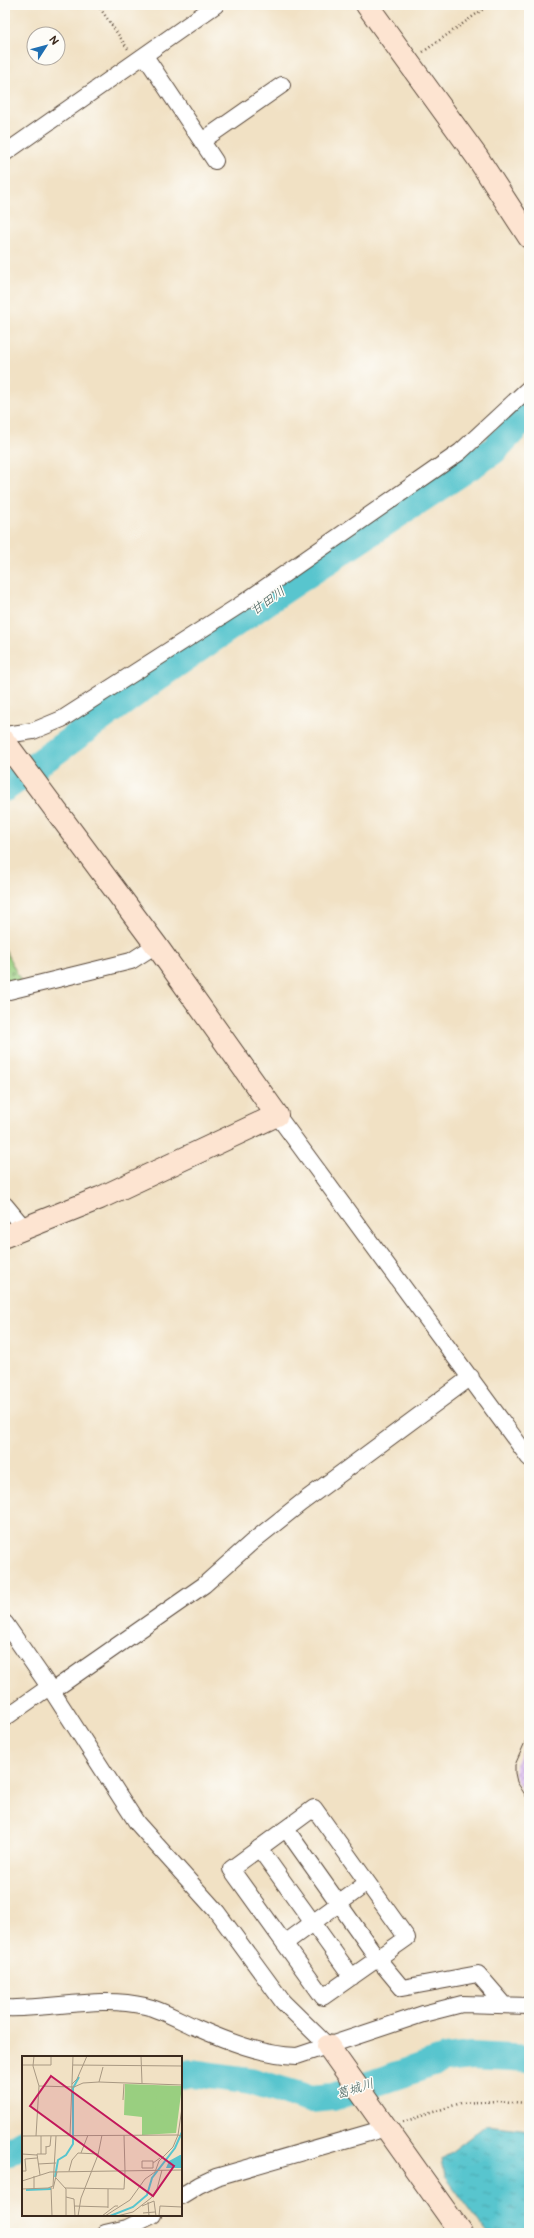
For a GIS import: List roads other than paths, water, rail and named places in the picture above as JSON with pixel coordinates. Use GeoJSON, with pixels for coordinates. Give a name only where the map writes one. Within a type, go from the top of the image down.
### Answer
{"type":"FeatureCollection","features":[{"type":"Feature","properties":{"kind":"street"},"geometry":{"type":"LineString","coordinates":[[5,153],[140,60],[216,5]]}},
{"type":"Feature","properties":{"kind":"street"},"geometry":{"type":"LineString","coordinates":[[366,5],[477,157],[529,237]]}},
{"type":"Feature","properties":{"kind":"street"},"geometry":{"type":"LineString","coordinates":[[140,60],[215,160]]}},
{"type":"Feature","properties":{"kind":"street"},"geometry":{"type":"LineString","coordinates":[[202,141],[282,85]]}},
{"type":"Feature","properties":{"kind":"street"},"geometry":{"type":"LineString","coordinates":[[5,735],[33,731],[62,719],[243,603],[460,452],[529,388]]}},
{"type":"Feature","properties":{"kind":"street"},"geometry":{"type":"LineString","coordinates":[[5,742],[156,945],[277,1115],[471,1377],[529,1458]]}},
{"type":"Feature","properties":{"kind":"street"},"geometry":{"type":"LineString","coordinates":[[5,992],[131,961],[156,945]]}},
{"type":"Feature","properties":{"kind":"street"},"geometry":{"type":"LineString","coordinates":[[5,1236],[100,1198],[277,1115]]}},
{"type":"Feature","properties":{"kind":"street"},"geometry":{"type":"LineString","coordinates":[[5,1205],[25,1229]]}},
{"type":"Feature","properties":{"kind":"street"},"geometry":{"type":"LineString","coordinates":[[5,1718],[51,1689],[204,1585],[252,1542],[301,1503],[471,1377]]}},
{"type":"Feature","properties":{"kind":"street"},"geometry":{"type":"LineString","coordinates":[[5,1623],[51,1689],[137,1823],[217,1912],[283,2002],[332,2051],[461,2233]]}},
{"type":"Feature","properties":{"kind":"street"},"geometry":{"type":"LineString","coordinates":[[314,1808],[407,1938],[323,1997],[231,1869],[259,1848],[314,1808]]}},
{"type":"Feature","properties":{"kind":"street"},"geometry":{"type":"LineString","coordinates":[[286,1828],[378,1958],[402,1988],[478,1974],[504,2004]]}},
{"type":"Feature","properties":{"kind":"street"},"geometry":{"type":"LineString","coordinates":[[259,1848],[352,1977]]}},
{"type":"Feature","properties":{"kind":"street"},"geometry":{"type":"LineString","coordinates":[[285,1943],[367,1883]]}},
{"type":"Feature","properties":{"kind":"street"},"geometry":{"type":"LineString","coordinates":[[5,2008],[25,2009],[121,2002],[146,2006],[219,2038],[280,2056],[297,2056],[332,2051],[423,2014],[462,2004],[504,2004],[529,2006]]}},
{"type":"Feature","properties":{"kind":"street"},"geometry":{"type":"LineString","coordinates":[[182,2195],[216,2177],[383,2125]]}},
{"type":"Feature","properties":{"kind":"street"},"geometry":{"type":"LineString","coordinates":[[106,2233],[127,2228],[152,2216]]}},
{"type":"Feature","properties":{"kind":"water"},"geometry":{"type":"Polygon","coordinates":[[[486,2125],[529,2130],[529,2233],[487,2233],[445,2176],[442,2159],[486,2125]]]}},
{"type":"Feature","properties":{"kind":"waterway","name":"甘田川"},"geometry":{"type":"LineString","coordinates":[[5,788],[166,671],[282,591],[493,451],[529,413]]}},
{"type":"Feature","properties":{"kind":"waterway","name":"葛城川"},"geometry":{"type":"LineString","coordinates":[[182,2075],[192,2073],[250,2081],[310,2099],[333,2097],[445,2059],[471,2056],[529,2059]]}},
{"type":"Feature","properties":{"kind":"waterway","name":"葛城川"},"geometry":{"type":"LineString","coordinates":[[5,2154],[22,2144]]}}]}
